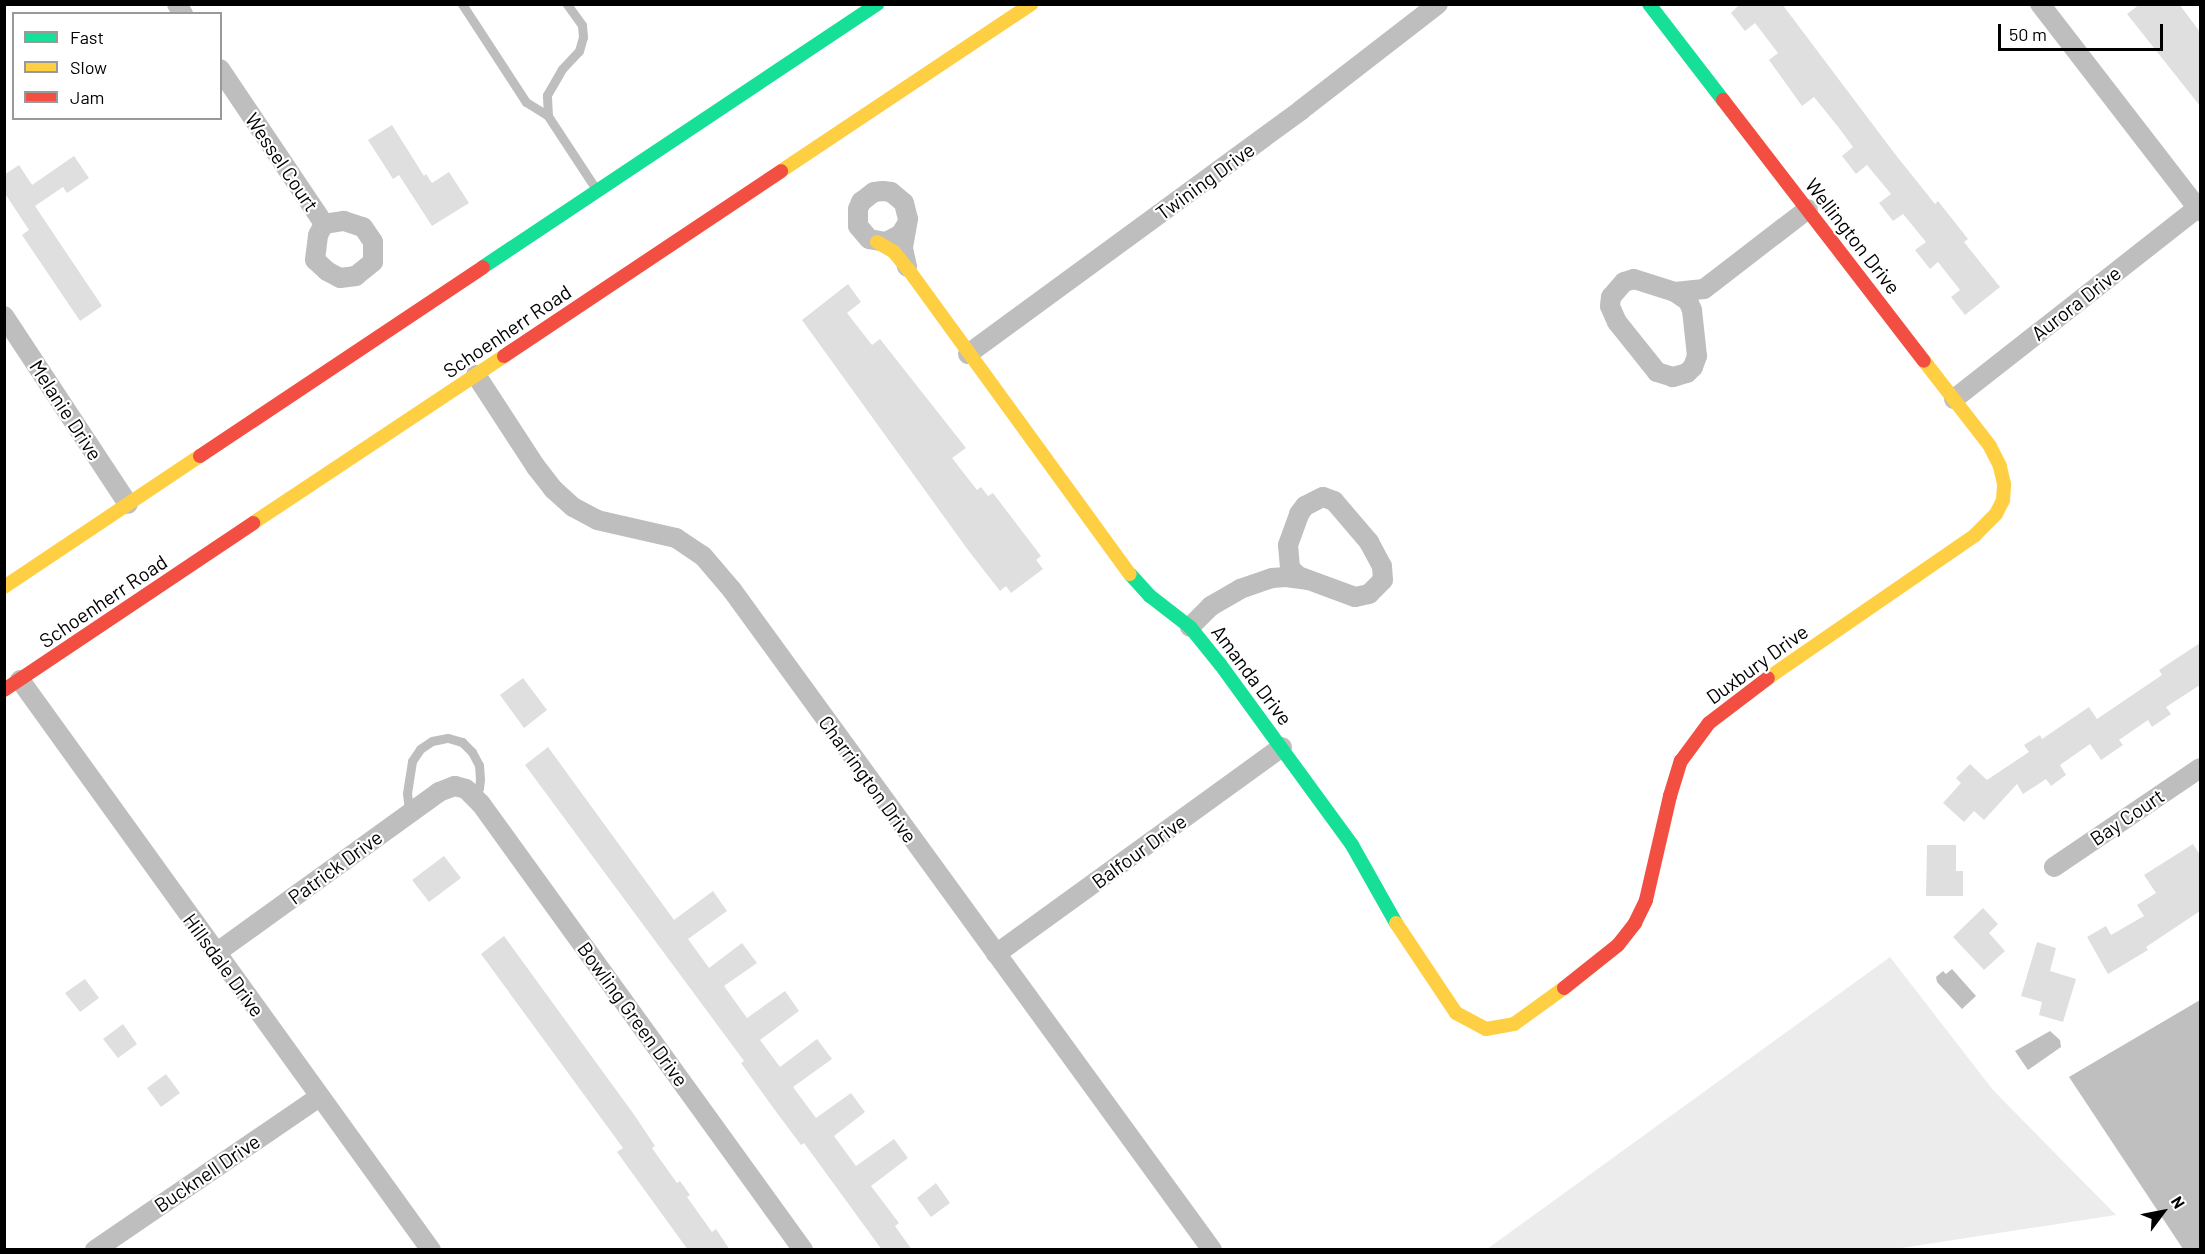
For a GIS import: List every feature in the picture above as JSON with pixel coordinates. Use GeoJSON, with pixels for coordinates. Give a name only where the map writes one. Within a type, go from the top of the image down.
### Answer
{"type":"FeatureCollection","features":[{"type":"Feature","properties":{"kind":"street"},"geometry":{"type":"LineString","coordinates":[[4,587],[877,4]]}},
{"type":"Feature","properties":{"kind":"street","name":"Schoenherr Road"},"geometry":{"type":"LineString","coordinates":[[12,685],[1031,4]]}},
{"type":"Feature","properties":{"kind":"street","name":"Twining Drive"},"geometry":{"type":"LineString","coordinates":[[968,354],[1292,117],[1438,4]]}},
{"type":"Feature","properties":{"kind":"street","name":"Wellington Drive"},"geometry":{"type":"LineString","coordinates":[[1649,4],[1990,446],[2000,466],[2004,484],[2002,500]]}},
{"type":"Feature","properties":{"kind":"street"},"geometry":{"type":"LineString","coordinates":[[2040,4],[2199,210]]}},
{"type":"Feature","properties":{"kind":"street","name":"Wessel Court"},"geometry":{"type":"LineString","coordinates":[[222,72],[324,224]]}},
{"type":"Feature","properties":{"kind":"street"},"geometry":{"type":"LineString","coordinates":[[906,227],[894,239],[877,242],[863,233],[857,218],[861,202],[874,192],[891,192],[904,203],[907,211],[906,227],[903,248],[908,269]]}},
{"type":"Feature","properties":{"kind":"street"},"geometry":{"type":"LineString","coordinates":[[1675,292],[1704,289],[1808,209]]}},
{"type":"Feature","properties":{"kind":"street","name":"Aurora Drive"},"geometry":{"type":"LineString","coordinates":[[1954,399],[2199,210]]}},
{"type":"Feature","properties":{"kind":"street","name":"Amanda Drive"},"geometry":{"type":"LineString","coordinates":[[877,242],[894,252],[908,269],[1124,567],[1149,596],[1190,627],[1282,747],[1352,844],[1403,934],[1444,998],[1456,1013],[1486,1029]]}},
{"type":"Feature","properties":{"kind":"street"},"geometry":{"type":"LineString","coordinates":[[1634,279],[1675,292],[1688,301],[1693,321],[1697,356],[1693,367],[1680,375],[1665,376],[1657,372],[1642,356],[1617,322],[1610,306],[1611,297],[1624,282],[1634,279]]}},
{"type":"Feature","properties":{"kind":"street"},"geometry":{"type":"LineString","coordinates":[[1693,321],[1704,289]]}},
{"type":"Feature","properties":{"kind":"street","name":"Melanie Drive"},"geometry":{"type":"LineString","coordinates":[[4,316],[128,504]]}},
{"type":"Feature","properties":{"kind":"street","name":"Charrington Drive"},"geometry":{"type":"LineString","coordinates":[[476,375],[536,467],[553,489],[573,507],[597,520],[675,538],[703,556],[738,599],[1212,1250]]}},
{"type":"Feature","properties":{"kind":"street"},"geometry":{"type":"LineString","coordinates":[[1190,627],[1211,606],[1225,597],[1272,578],[1307,580],[1362,597],[1377,588],[1383,580],[1382,566],[1369,542],[1334,501],[1323,497],[1305,506],[1299,514],[1288,545],[1272,578]]}},
{"type":"Feature","properties":{"kind":"street","name":"Duxbury Drive"},"geometry":{"type":"LineString","coordinates":[[1486,1029],[1514,1024],[1545,1003],[1618,945],[1635,923],[1646,900],[1670,796],[1681,761],[1709,723],[1742,696],[1975,535],[1996,514],[2002,500]]}},
{"type":"Feature","properties":{"kind":"street"},"geometry":{"type":"LineString","coordinates":[[1288,545],[1290,568],[1307,580]]}},
{"type":"Feature","properties":{"kind":"street","name":"Hillsdale Drive"},"geometry":{"type":"LineString","coordinates":[[12,685],[216,953],[431,1250]]}},
{"type":"Feature","properties":{"kind":"street","name":"Balfour Drive"},"geometry":{"type":"LineString","coordinates":[[996,954],[1282,747]]}},
{"type":"Feature","properties":{"kind":"street","name":"Bay Court"},"geometry":{"type":"LineString","coordinates":[[2054,867],[2200,768]]}},
{"type":"Feature","properties":{"kind":"street","name":"Patrick Drive"},"geometry":{"type":"LineString","coordinates":[[216,953],[438,792],[464,790]]}},
{"type":"Feature","properties":{"kind":"street","name":"Bowling Green Drive"},"geometry":{"type":"LineString","coordinates":[[464,790],[803,1250]]}},
{"type":"Feature","properties":{"kind":"street","name":"Bucknell Drive"},"geometry":{"type":"LineString","coordinates":[[95,1250],[319,1097]]}},
{"type":"Feature","properties":{"kind":"lane"},"geometry":{"type":"LineString","coordinates":[[462,4],[526,102],[548,116],[598,191]]}},
{"type":"Feature","properties":{"kind":"lane"},"geometry":{"type":"LineString","coordinates":[[548,116],[547,95],[562,69],[579,51],[583,36],[582,26],[567,4]]}},
{"type":"Feature","properties":{"kind":"lane"},"geometry":{"type":"LineString","coordinates":[[414,810],[407,793],[412,761],[420,748],[432,741],[448,738],[462,742],[472,752],[479,765],[479,789],[464,790]]}},
{"type":"Feature","properties":{"kind":"shaded area"},"geometry":{"type":"Polygon","coordinates":[[[1890,957],[1993,1090],[2116,1215],[1895,1249],[1487,1249],[1890,957]]]}},
{"type":"Feature","properties":{"kind":"shaded area"},"geometry":{"type":"Polygon","coordinates":[[[1952,969],[1976,996],[1962,1009],[1937,982],[1936,977],[1943,971],[1946,974],[1952,969]]]}},
{"type":"Feature","properties":{"kind":"shaded area"},"geometry":{"type":"Polygon","coordinates":[[[2200,1000],[2200,1249],[2183,1249],[2069,1077],[2200,1000]]]}},
{"type":"Feature","properties":{"kind":"shaded area"},"geometry":{"type":"Polygon","coordinates":[[[2050,1031],[2060,1040],[2061,1047],[2028,1070],[2015,1051],[2050,1031]]]}},
{"type":"Feature","properties":{"kind":"building"},"geometry":{"type":"Polygon","coordinates":[[[1740,4],[1782,4],[1895,154],[1935,204],[1938,201],[1968,239],[1964,242],[2000,287],[1965,315],[1951,297],[1960,290],[1938,262],[1930,269],[1915,250],[1926,242],[1903,214],[1893,221],[1879,203],[1891,194],[1867,165],[1856,174],[1842,156],[1853,147],[1839,128],[1814,97],[1802,106],[1769,60],[1778,53],[1755,23],[1745,31],[1731,13],[1740,4]]]}},
{"type":"Feature","properties":{"kind":"building"},"geometry":{"type":"Polygon","coordinates":[[[2140,4],[2179,4],[2200,32],[2200,106],[2127,14],[2140,4]]]}},
{"type":"Feature","properties":{"kind":"building"},"geometry":{"type":"Polygon","coordinates":[[[392,125],[424,176],[426,174],[432,183],[449,172],[469,203],[432,226],[399,175],[393,179],[368,140],[392,125]]]}},
{"type":"Feature","properties":{"kind":"building"},"geometry":{"type":"Polygon","coordinates":[[[74,156],[89,178],[67,193],[63,187],[35,206],[102,306],[80,321],[22,235],[29,230],[4,192],[4,175],[19,165],[32,185],[74,156]]]}},
{"type":"Feature","properties":{"kind":"building"},"geometry":{"type":"Polygon","coordinates":[[[848,284],[861,302],[847,313],[872,345],[880,339],[966,448],[952,458],[977,490],[981,487],[988,496],[993,493],[1041,556],[1036,560],[1043,569],[1011,593],[1006,586],[1000,591],[968,550],[802,320],[848,284]]]}},
{"type":"Feature","properties":{"kind":"building"},"geometry":{"type":"Polygon","coordinates":[[[2200,643],[2200,685],[2166,707],[2171,714],[2152,727],[2148,720],[2119,740],[2123,745],[2101,760],[2090,744],[2060,765],[2066,775],[2051,786],[2046,779],[2023,794],[2017,784],[1984,820],[1974,811],[1964,822],[1943,803],[1961,783],[1956,778],[1970,764],[1987,780],[2029,752],[2024,745],[2040,735],[2042,739],[2089,707],[2097,719],[2162,675],[2159,670],[2200,643]]]}},
{"type":"Feature","properties":{"kind":"building"},"geometry":{"type":"Polygon","coordinates":[[[523,678],[547,710],[524,728],[500,695],[523,678]]]}},
{"type":"Feature","properties":{"kind":"building"},"geometry":{"type":"Polygon","coordinates":[[[548,747],[674,920],[713,891],[727,911],[688,939],[709,968],[742,943],[757,963],[724,986],[747,1018],[785,991],[799,1011],[760,1040],[780,1067],[817,1039],[832,1059],[793,1087],[816,1118],[851,1093],[865,1112],[834,1136],[856,1166],[894,1139],[908,1158],[871,1186],[899,1223],[895,1226],[912,1250],[882,1250],[804,1143],[801,1145],[777,1113],[741,1063],[744,1061],[525,765],[548,747]]]}},
{"type":"Feature","properties":{"kind":"building"},"geometry":{"type":"Polygon","coordinates":[[[2193,844],[2200,855],[2200,911],[2146,947],[2148,950],[2108,974],[2087,937],[2106,926],[2111,935],[2144,916],[2137,905],[2156,893],[2144,875],[2193,844]]]}},
{"type":"Feature","properties":{"kind":"building"},"geometry":{"type":"Polygon","coordinates":[[[1927,845],[1956,845],[1956,871],[1963,871],[1963,896],[1926,896],[1927,845]]]}},
{"type":"Feature","properties":{"kind":"building"},"geometry":{"type":"Polygon","coordinates":[[[444,856],[461,878],[429,902],[412,880],[444,856]]]}},
{"type":"Feature","properties":{"kind":"building"},"geometry":{"type":"Polygon","coordinates":[[[1983,908],[1998,924],[1989,933],[2005,951],[1984,970],[1953,937],[1983,908]]]}},
{"type":"Feature","properties":{"kind":"building"},"geometry":{"type":"Polygon","coordinates":[[[504,936],[635,1116],[655,1146],[652,1148],[677,1183],[680,1181],[690,1195],[687,1197],[712,1232],[716,1229],[730,1250],[688,1250],[617,1152],[623,1148],[481,954],[504,936]]]}},
{"type":"Feature","properties":{"kind":"building"},"geometry":{"type":"Polygon","coordinates":[[[2037,942],[2056,948],[2050,971],[2076,979],[2063,1022],[2039,1015],[2042,1002],[2021,996],[2037,942]]]}},
{"type":"Feature","properties":{"kind":"building"},"geometry":{"type":"Polygon","coordinates":[[[85,979],[99,998],[80,1012],[65,993],[85,979]]]}},
{"type":"Feature","properties":{"kind":"building"},"geometry":{"type":"Polygon","coordinates":[[[123,1024],[137,1044],[118,1058],[103,1039],[123,1024]]]}},
{"type":"Feature","properties":{"kind":"building"},"geometry":{"type":"Polygon","coordinates":[[[166,1074],[180,1093],[161,1107],[147,1088],[166,1074]]]}},
{"type":"Feature","properties":{"kind":"building"},"geometry":{"type":"Polygon","coordinates":[[[936,1183],[950,1203],[931,1217],[917,1198],[936,1183]]]}},
{"type":"Feature","properties":{"kind":"traffic: fast"},"geometry":{"type":"LineString","coordinates":[[483,267],[877,4]]}},
{"type":"Feature","properties":{"kind":"traffic: fast"},"geometry":{"type":"LineString","coordinates":[[1649,4],[1723,100]]}},
{"type":"Feature","properties":{"kind":"traffic: fast"},"geometry":{"type":"LineString","coordinates":[[1130,574],[1150,596],[1190,627],[1220,664],[1352,845],[1396,923]]}},
{"type":"Feature","properties":{"kind":"traffic: slow"},"geometry":{"type":"LineString","coordinates":[[781,171],[1031,4]]}},
{"type":"Feature","properties":{"kind":"traffic: slow"},"geometry":{"type":"LineString","coordinates":[[877,242],[894,252],[908,269],[1130,574]]}},
{"type":"Feature","properties":{"kind":"traffic: slow"},"geometry":{"type":"LineString","coordinates":[[253,523],[504,356]]}},
{"type":"Feature","properties":{"kind":"traffic: slow"},"geometry":{"type":"LineString","coordinates":[[1768,678],[1975,535],[1996,514],[2003,500],[2004,484],[2000,466],[1990,446],[1924,361]]}},
{"type":"Feature","properties":{"kind":"traffic: slow"},"geometry":{"type":"LineString","coordinates":[[4,587],[200,456]]}},
{"type":"Feature","properties":{"kind":"traffic: slow"},"geometry":{"type":"LineString","coordinates":[[1396,923],[1456,1013],[1486,1029],[1514,1024],[1564,988]]}},
{"type":"Feature","properties":{"kind":"traffic: jam"},"geometry":{"type":"LineString","coordinates":[[1723,100],[1924,361]]}},
{"type":"Feature","properties":{"kind":"traffic: jam"},"geometry":{"type":"LineString","coordinates":[[504,356],[781,171]]}},
{"type":"Feature","properties":{"kind":"traffic: jam"},"geometry":{"type":"LineString","coordinates":[[200,456],[483,267]]}},
{"type":"Feature","properties":{"kind":"traffic: jam"},"geometry":{"type":"LineString","coordinates":[[4,690],[253,523]]}},
{"type":"Feature","properties":{"kind":"traffic: jam"},"geometry":{"type":"LineString","coordinates":[[1564,988],[1618,945],[1635,923],[1646,900],[1670,796],[1681,761],[1709,723],[1768,678]]}}]}
